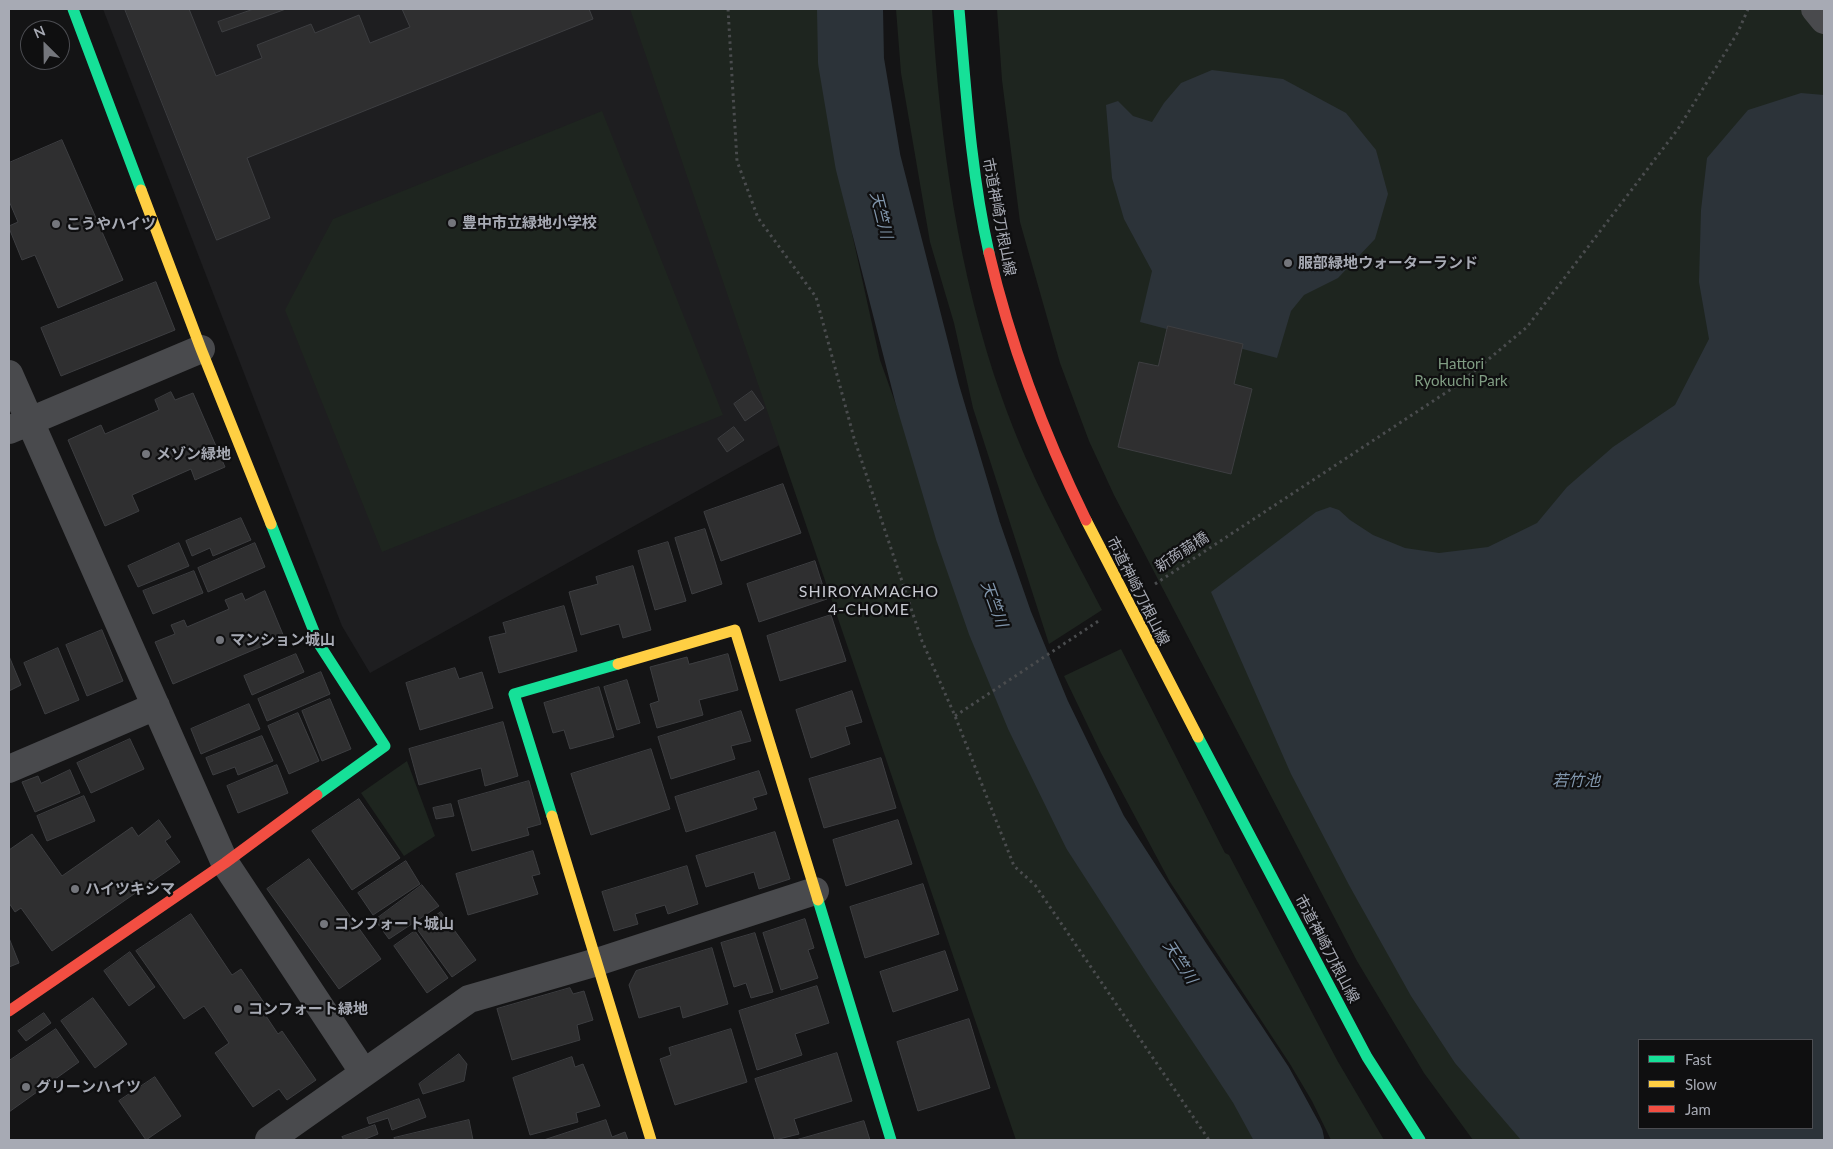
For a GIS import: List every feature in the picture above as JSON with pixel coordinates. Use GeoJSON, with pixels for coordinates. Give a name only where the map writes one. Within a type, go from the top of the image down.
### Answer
{"type":"FeatureCollection","features":[{"type":"Feature","properties":{"kind":"street"},"geometry":{"type":"LineString","coordinates":[[9,1011],[225,863],[384,746],[319,644],[201,349],[73,9]]}},
{"type":"Feature","properties":{"kind":"street","name":"市道神崎刀根山線"},"geometry":{"type":"LineString","coordinates":[[959,9],[970,139],[985,231],[1002,307],[1015,351],[1051,448],[1113,575],[1367,1057],[1420,1140]]}},
{"type":"Feature","properties":{"kind":"street"},"geometry":{"type":"LineString","coordinates":[[1815,9],[1824,20]]}},
{"type":"Feature","properties":{"kind":"street"},"geometry":{"type":"LineString","coordinates":[[19,426],[201,349]]}},
{"type":"Feature","properties":{"kind":"street"},"geometry":{"type":"LineString","coordinates":[[9,374],[19,426],[156,706],[225,863],[364,1073]]}},
{"type":"Feature","properties":{"kind":"street"},"geometry":{"type":"LineString","coordinates":[[651,1140],[514,694],[735,630],[891,1140]]}},
{"type":"Feature","properties":{"kind":"street"},"geometry":{"type":"LineString","coordinates":[[9,769],[156,706]]}},
{"type":"Feature","properties":{"kind":"street"},"geometry":{"type":"LineString","coordinates":[[269,1140],[469,999],[597,962],[815,891]]}},
{"type":"Feature","properties":{"kind":"path"},"geometry":{"type":"LineString","coordinates":[[728,9],[737,161],[758,218],[816,296],[857,447],[922,641],[1014,866],[1035,885],[1209,1140]]}},
{"type":"Feature","properties":{"kind":"path","name":"新蒟蒻橋"},"geometry":{"type":"LineString","coordinates":[[1151,586],[1459,384],[1527,327],[1678,129],[1738,32],[1748,9]]}},
{"type":"Feature","properties":{"kind":"path"},"geometry":{"type":"LineString","coordinates":[[954,716],[1102,619]]}},
{"type":"Feature","properties":{"kind":"shaded area","name":"豊中市立緑地小学校"},"geometry":{"type":"Polygon","coordinates":[[[103,9],[641,9],[794,437],[370,673],[342,626],[103,9]]]}},
{"type":"Feature","properties":{"kind":"green space"},"geometry":{"type":"Polygon","coordinates":[[[630,9],[826,9],[824,23],[838,170],[880,360],[994,679],[1071,841],[1183,1007],[1261,1140],[1016,1140],[630,9]]]}},
{"type":"Feature","properties":{"kind":"green space"},"geometry":{"type":"Polygon","coordinates":[[[896,9],[932,9],[946,157],[963,255],[987,351],[1012,426],[1048,506],[1102,610],[1049,644],[973,408],[954,323],[930,242],[901,73],[896,9]]]}},
{"type":"Feature","properties":{"kind":"green space","name":"Hattori Ryokuchi Park"},"geometry":{"type":"Polygon","coordinates":[[[997,9],[1824,9],[1824,1140],[1473,1140],[1424,1073],[1357,961],[1114,495],[1089,441],[1060,363],[1020,222],[1002,80],[997,9]]]}},
{"type":"Feature","properties":{"kind":"green space"},"geometry":{"type":"Polygon","coordinates":[[[602,111],[723,415],[382,552],[285,310],[333,219],[602,111]]]}},
{"type":"Feature","properties":{"kind":"green space"},"geometry":{"type":"Polygon","coordinates":[[[1121,649],[1225,853],[1229,855],[1337,1060],[1384,1140],[1331,1140],[1312,1101],[1290,1064],[1170,882],[1101,753],[1064,676],[1121,649]]]}},
{"type":"Feature","properties":{"kind":"green space"},"geometry":{"type":"Polygon","coordinates":[[[407,761],[435,836],[404,856],[361,793],[407,761]]]}},
{"type":"Feature","properties":{"kind":"water"},"geometry":{"type":"Polygon","coordinates":[[[1212,70],[1283,79],[1346,113],[1376,150],[1388,194],[1375,239],[1338,278],[1304,295],[1291,311],[1277,358],[1140,322],[1152,271],[1124,219],[1112,178],[1106,105],[1118,101],[1133,116],[1152,122],[1164,103],[1181,83],[1212,70]]]}},
{"type":"Feature","properties":{"kind":"water","name":"若竹池"},"geometry":{"type":"Polygon","coordinates":[[[1801,93],[1824,95],[1824,1140],[1521,1140],[1455,1063],[1411,996],[1349,885],[1291,774],[1211,592],[1316,512],[1330,507],[1339,510],[1350,520],[1373,535],[1405,548],[1439,553],[1488,547],[1537,523],[1567,487],[1613,447],[1675,405],[1709,339],[1699,282],[1701,210],[1707,158],[1748,110],[1801,93]]]}},
{"type":"Feature","properties":{"kind":"building"},"geometry":{"type":"Polygon","coordinates":[[[125,9],[189,9],[216,76],[262,58],[257,45],[311,24],[315,33],[359,15],[370,43],[410,27],[402,9],[589,9],[593,19],[247,158],[270,218],[217,240],[125,9]]]}},
{"type":"Feature","properties":{"kind":"building"},"geometry":{"type":"Polygon","coordinates":[[[254,9],[286,9],[222,32],[218,22],[254,9]]]}},
{"type":"Feature","properties":{"kind":"building","name":"こうやハイツ"},"geometry":{"type":"Polygon","coordinates":[[[62,140],[123,280],[58,308],[35,255],[22,260],[9,228],[9,226],[18,222],[9,201],[9,163],[62,140]]]}},
{"type":"Feature","properties":{"kind":"building"},"geometry":{"type":"Polygon","coordinates":[[[156,282],[175,330],[61,376],[41,328],[156,282]]]}},
{"type":"Feature","properties":{"kind":"building"},"geometry":{"type":"Polygon","coordinates":[[[1168,326],[1243,344],[1234,384],[1252,389],[1231,474],[1118,447],[1139,362],[1158,366],[1168,326]]]}},
{"type":"Feature","properties":{"kind":"building"},"geometry":{"type":"Polygon","coordinates":[[[752,391],[764,408],[745,421],[734,404],[752,391]]]}},
{"type":"Feature","properties":{"kind":"building","name":"メゾン緑地"},"geometry":{"type":"Polygon","coordinates":[[[171,392],[175,400],[193,393],[225,467],[195,480],[191,469],[132,495],[139,511],[105,526],[68,440],[101,425],[105,434],[159,410],[155,400],[171,392]]]}},
{"type":"Feature","properties":{"kind":"building"},"geometry":{"type":"Polygon","coordinates":[[[734,427],[744,440],[727,452],[718,439],[734,427]]]}},
{"type":"Feature","properties":{"kind":"building"},"geometry":{"type":"Polygon","coordinates":[[[783,484],[801,533],[721,561],[704,512],[783,484]]]}},
{"type":"Feature","properties":{"kind":"building"},"geometry":{"type":"Polygon","coordinates":[[[241,518],[251,540],[213,556],[210,548],[192,556],[186,541],[241,518]]]}},
{"type":"Feature","properties":{"kind":"building"},"geometry":{"type":"Polygon","coordinates":[[[705,529],[722,584],[692,594],[675,538],[705,529]]]}},
{"type":"Feature","properties":{"kind":"building"},"geometry":{"type":"Polygon","coordinates":[[[668,542],[686,601],[655,610],[638,551],[668,542]]]}},
{"type":"Feature","properties":{"kind":"building"},"geometry":{"type":"Polygon","coordinates":[[[179,543],[189,566],[138,587],[128,566],[179,543]]]}},
{"type":"Feature","properties":{"kind":"building"},"geometry":{"type":"Polygon","coordinates":[[[255,543],[265,567],[208,592],[198,568],[255,543]]]}},
{"type":"Feature","properties":{"kind":"building"},"geometry":{"type":"Polygon","coordinates":[[[815,561],[827,599],[759,622],[747,584],[815,561]]]}},
{"type":"Feature","properties":{"kind":"building"},"geometry":{"type":"Polygon","coordinates":[[[633,566],[651,630],[623,638],[619,624],[581,635],[569,592],[598,584],[596,577],[633,566]]]}},
{"type":"Feature","properties":{"kind":"building"},"geometry":{"type":"Polygon","coordinates":[[[194,571],[203,593],[153,614],[143,591],[194,571]]]}},
{"type":"Feature","properties":{"kind":"building","name":"マンション城山"},"geometry":{"type":"Polygon","coordinates":[[[265,591],[284,637],[173,684],[155,642],[175,634],[171,625],[184,620],[187,627],[229,609],[225,600],[242,593],[245,600],[265,591]]]}},
{"type":"Feature","properties":{"kind":"building"},"geometry":{"type":"Polygon","coordinates":[[[564,606],[577,651],[499,673],[489,637],[506,633],[503,623],[564,606]]]}},
{"type":"Feature","properties":{"kind":"building"},"geometry":{"type":"Polygon","coordinates":[[[831,615],[846,661],[780,681],[767,636],[831,615]]]}},
{"type":"Feature","properties":{"kind":"building"},"geometry":{"type":"Polygon","coordinates":[[[102,630],[123,681],[87,696],[66,645],[102,630]]]}},
{"type":"Feature","properties":{"kind":"building"},"geometry":{"type":"Polygon","coordinates":[[[58,648],[79,700],[45,714],[24,663],[58,648]]]}},
{"type":"Feature","properties":{"kind":"building"},"geometry":{"type":"Polygon","coordinates":[[[296,654],[304,672],[252,695],[244,676],[296,654]]]}},
{"type":"Feature","properties":{"kind":"building"},"geometry":{"type":"Polygon","coordinates":[[[728,654],[738,690],[699,700],[703,715],[657,728],[650,704],[659,701],[650,667],[687,657],[689,664],[728,654]]]}},
{"type":"Feature","properties":{"kind":"building"},"geometry":{"type":"Polygon","coordinates":[[[9,656],[21,685],[9,691],[9,656]]]}},
{"type":"Feature","properties":{"kind":"building"},"geometry":{"type":"Polygon","coordinates":[[[455,668],[459,679],[482,672],[493,708],[420,730],[406,683],[455,668]]]}},
{"type":"Feature","properties":{"kind":"building"},"geometry":{"type":"Polygon","coordinates":[[[321,672],[330,694],[267,721],[258,699],[321,672]]]}},
{"type":"Feature","properties":{"kind":"building"},"geometry":{"type":"Polygon","coordinates":[[[627,680],[640,723],[617,730],[604,687],[627,680]]]}},
{"type":"Feature","properties":{"kind":"building"},"geometry":{"type":"Polygon","coordinates":[[[599,687],[614,737],[570,749],[564,730],[553,733],[544,703],[599,687]]]}},
{"type":"Feature","properties":{"kind":"building"},"geometry":{"type":"Polygon","coordinates":[[[852,691],[862,722],[845,727],[850,744],[811,758],[796,710],[852,691]]]}},
{"type":"Feature","properties":{"kind":"building"},"geometry":{"type":"Polygon","coordinates":[[[330,699],[351,749],[322,761],[302,711],[330,699]]]}},
{"type":"Feature","properties":{"kind":"building"},"geometry":{"type":"Polygon","coordinates":[[[249,704],[260,729],[201,754],[191,729],[249,704]]]}},
{"type":"Feature","properties":{"kind":"building"},"geometry":{"type":"Polygon","coordinates":[[[741,711],[751,741],[731,746],[735,759],[671,779],[658,737],[741,711]]]}},
{"type":"Feature","properties":{"kind":"building"},"geometry":{"type":"Polygon","coordinates":[[[298,713],[319,761],[289,774],[268,726],[298,713]]]}},
{"type":"Feature","properties":{"kind":"building"},"geometry":{"type":"Polygon","coordinates":[[[503,722],[518,776],[485,786],[481,768],[419,785],[409,749],[503,722]]]}},
{"type":"Feature","properties":{"kind":"building"},"geometry":{"type":"Polygon","coordinates":[[[262,736],[273,761],[238,775],[235,767],[213,775],[206,758],[262,736]]]}},
{"type":"Feature","properties":{"kind":"building"},"geometry":{"type":"Polygon","coordinates":[[[130,739],[144,769],[91,793],[77,763],[130,739]]]}},
{"type":"Feature","properties":{"kind":"building"},"geometry":{"type":"Polygon","coordinates":[[[651,749],[670,809],[591,835],[571,774],[651,749]]]}},
{"type":"Feature","properties":{"kind":"building"},"geometry":{"type":"Polygon","coordinates":[[[881,758],[896,808],[824,828],[809,779],[881,758]]]}},
{"type":"Feature","properties":{"kind":"building"},"geometry":{"type":"Polygon","coordinates":[[[277,765],[288,793],[238,813],[227,786],[277,765]]]}},
{"type":"Feature","properties":{"kind":"building"},"geometry":{"type":"Polygon","coordinates":[[[70,770],[80,793],[35,812],[22,782],[38,776],[41,783],[70,770]]]}},
{"type":"Feature","properties":{"kind":"building"},"geometry":{"type":"Polygon","coordinates":[[[759,771],[767,794],[753,798],[757,809],[686,832],[675,797],[759,771]]]}},
{"type":"Feature","properties":{"kind":"building"},"geometry":{"type":"Polygon","coordinates":[[[529,781],[541,824],[527,828],[529,835],[472,851],[458,801],[529,781]]]}},
{"type":"Feature","properties":{"kind":"building"},"geometry":{"type":"Polygon","coordinates":[[[84,796],[95,821],[47,841],[37,816],[84,796]]]}},
{"type":"Feature","properties":{"kind":"building"},"geometry":{"type":"Polygon","coordinates":[[[359,799],[400,858],[352,890],[312,831],[359,799]]]}},
{"type":"Feature","properties":{"kind":"building"},"geometry":{"type":"Polygon","coordinates":[[[451,804],[454,816],[436,819],[433,808],[451,804]]]}},
{"type":"Feature","properties":{"kind":"building","name":"ハイツキシマ"},"geometry":{"type":"Polygon","coordinates":[[[159,820],[171,837],[165,841],[180,862],[52,951],[21,908],[15,912],[9,903],[9,850],[32,834],[62,876],[132,827],[138,836],[159,820]]]}},
{"type":"Feature","properties":{"kind":"building"},"geometry":{"type":"Polygon","coordinates":[[[898,820],[912,864],[846,886],[833,840],[898,820]]]}},
{"type":"Feature","properties":{"kind":"building"},"geometry":{"type":"Polygon","coordinates":[[[775,832],[790,879],[759,889],[754,872],[706,887],[696,856],[775,832]]]}},
{"type":"Feature","properties":{"kind":"building"},"geometry":{"type":"Polygon","coordinates":[[[533,851],[540,874],[532,876],[538,894],[468,915],[456,874],[533,851]]]}},
{"type":"Feature","properties":{"kind":"building","name":"コンフォート城山"},"geometry":{"type":"Polygon","coordinates":[[[309,859],[381,959],[339,989],[267,889],[309,859]]]}},
{"type":"Feature","properties":{"kind":"building"},"geometry":{"type":"Polygon","coordinates":[[[406,861],[420,884],[373,915],[358,893],[406,861]]]}},
{"type":"Feature","properties":{"kind":"building"},"geometry":{"type":"Polygon","coordinates":[[[687,866],[698,904],[668,914],[665,905],[635,914],[638,924],[614,931],[602,892],[687,866]]]}},
{"type":"Feature","properties":{"kind":"building"},"geometry":{"type":"Polygon","coordinates":[[[923,884],[939,934],[865,958],[850,907],[923,884]]]}},
{"type":"Feature","properties":{"kind":"building"},"geometry":{"type":"Polygon","coordinates":[[[422,885],[439,906],[389,939],[375,920],[422,885]]]}},
{"type":"Feature","properties":{"kind":"building"},"geometry":{"type":"Polygon","coordinates":[[[441,912],[476,960],[452,977],[417,929],[441,912]]]}},
{"type":"Feature","properties":{"kind":"building","name":"コンフォート緑地"},"geometry":{"type":"Polygon","coordinates":[[[191,914],[232,975],[241,969],[271,1013],[266,1016],[278,1034],[282,1031],[316,1080],[287,1100],[279,1089],[253,1107],[215,1053],[229,1043],[204,1006],[184,1019],[136,951],[191,914]]]}},
{"type":"Feature","properties":{"kind":"building"},"geometry":{"type":"Polygon","coordinates":[[[805,919],[814,948],[808,950],[818,978],[781,990],[763,933],[805,919]]]}},
{"type":"Feature","properties":{"kind":"building"},"geometry":{"type":"Polygon","coordinates":[[[415,931],[448,978],[427,993],[394,946],[415,931]]]}},
{"type":"Feature","properties":{"kind":"building"},"geometry":{"type":"Polygon","coordinates":[[[755,933],[773,992],[751,998],[746,983],[734,987],[721,943],[755,933]]]}},
{"type":"Feature","properties":{"kind":"building"},"geometry":{"type":"Polygon","coordinates":[[[9,938],[19,963],[9,967],[9,938]]]}},
{"type":"Feature","properties":{"kind":"building"},"geometry":{"type":"Polygon","coordinates":[[[712,948],[728,1004],[683,1018],[680,1006],[639,1018],[629,985],[636,971],[712,948]]]}},
{"type":"Feature","properties":{"kind":"building"},"geometry":{"type":"Polygon","coordinates":[[[945,951],[958,990],[893,1012],[880,972],[945,951]]]}},
{"type":"Feature","properties":{"kind":"building"},"geometry":{"type":"Polygon","coordinates":[[[130,952],[155,987],[129,1006],[104,971],[130,952]]]}},
{"type":"Feature","properties":{"kind":"building"},"geometry":{"type":"Polygon","coordinates":[[[817,986],[829,1023],[795,1034],[802,1055],[757,1070],[739,1011],[817,986]]]}},
{"type":"Feature","properties":{"kind":"building"},"geometry":{"type":"Polygon","coordinates":[[[570,988],[573,994],[584,991],[593,1020],[577,1025],[580,1040],[512,1060],[497,1009],[570,988]]]}},
{"type":"Feature","properties":{"kind":"building"},"geometry":{"type":"Polygon","coordinates":[[[93,998],[127,1044],[95,1068],[61,1021],[93,998]]]}},
{"type":"Feature","properties":{"kind":"building"},"geometry":{"type":"Polygon","coordinates":[[[44,1013],[51,1023],[26,1041],[18,1031],[44,1013]]]}},
{"type":"Feature","properties":{"kind":"building"},"geometry":{"type":"Polygon","coordinates":[[[969,1019],[990,1088],[918,1111],[897,1042],[969,1019]]]}},
{"type":"Feature","properties":{"kind":"building","name":"グリーンハイツ"},"geometry":{"type":"Polygon","coordinates":[[[56,1029],[79,1062],[9,1112],[9,1061],[56,1029]]]}},
{"type":"Feature","properties":{"kind":"building"},"geometry":{"type":"Polygon","coordinates":[[[731,1029],[747,1082],[675,1105],[660,1059],[671,1055],[669,1048],[731,1029]]]}},
{"type":"Feature","properties":{"kind":"building"},"geometry":{"type":"Polygon","coordinates":[[[837,1053],[852,1101],[794,1119],[799,1134],[775,1140],[755,1079],[837,1053]]]}},
{"type":"Feature","properties":{"kind":"building"},"geometry":{"type":"Polygon","coordinates":[[[459,1054],[467,1064],[464,1081],[423,1094],[419,1084],[459,1054]]]}},
{"type":"Feature","properties":{"kind":"building"},"geometry":{"type":"Polygon","coordinates":[[[572,1057],[575,1067],[583,1064],[600,1106],[576,1113],[578,1122],[530,1135],[513,1078],[572,1057]]]}},
{"type":"Feature","properties":{"kind":"building"},"geometry":{"type":"Polygon","coordinates":[[[155,1077],[181,1116],[146,1140],[119,1101],[155,1077]]]}},
{"type":"Feature","properties":{"kind":"building"},"geometry":{"type":"Polygon","coordinates":[[[419,1099],[426,1117],[392,1130],[388,1118],[369,1124],[367,1118],[419,1099]]]}},
{"type":"Feature","properties":{"kind":"building"},"geometry":{"type":"Polygon","coordinates":[[[469,1120],[473,1140],[395,1140],[394,1138],[469,1120]]]}},
{"type":"Feature","properties":{"kind":"building"},"geometry":{"type":"Polygon","coordinates":[[[606,1120],[612,1137],[625,1132],[628,1140],[544,1140],[606,1120]]]}},
{"type":"Feature","properties":{"kind":"building"},"geometry":{"type":"Polygon","coordinates":[[[864,1121],[870,1140],[796,1140],[864,1121]]]}},
{"type":"Feature","properties":{"kind":"building"},"geometry":{"type":"Polygon","coordinates":[[[375,1125],[378,1134],[363,1140],[344,1140],[342,1137],[375,1125]]]}},
{"type":"Feature","properties":{"kind":"waterway","name":"天竺川"},"geometry":{"type":"LineString","coordinates":[[850,9],[851,61],[868,162],[927,393],[968,531],[1000,623],[1038,715],[1095,832],[1261,1085],[1291,1140]]}},
{"type":"Feature","properties":{"kind":"traffic: fast"},"geometry":{"type":"LineString","coordinates":[[73,9],[141,190]]}},
{"type":"Feature","properties":{"kind":"traffic: fast"},"geometry":{"type":"LineString","coordinates":[[959,9],[973,162],[989,253]]}},
{"type":"Feature","properties":{"kind":"traffic: fast"},"geometry":{"type":"LineString","coordinates":[[271,524],[319,644],[385,746],[317,795]]}},
{"type":"Feature","properties":{"kind":"traffic: fast"},"geometry":{"type":"LineString","coordinates":[[552,816],[514,694],[618,664]]}},
{"type":"Feature","properties":{"kind":"traffic: fast"},"geometry":{"type":"LineString","coordinates":[[1198,737],[1367,1057],[1420,1140]]}},
{"type":"Feature","properties":{"kind":"traffic: fast"},"geometry":{"type":"LineString","coordinates":[[818,900],[891,1140]]}},
{"type":"Feature","properties":{"kind":"traffic: slow"},"geometry":{"type":"LineString","coordinates":[[141,190],[201,349],[271,524]]}},
{"type":"Feature","properties":{"kind":"traffic: slow"},"geometry":{"type":"LineString","coordinates":[[1086,520],[1198,737]]}},
{"type":"Feature","properties":{"kind":"traffic: slow"},"geometry":{"type":"LineString","coordinates":[[618,664],[735,630],[818,900]]}},
{"type":"Feature","properties":{"kind":"traffic: slow"},"geometry":{"type":"LineString","coordinates":[[552,816],[651,1140]]}},
{"type":"Feature","properties":{"kind":"traffic: jam"},"geometry":{"type":"LineString","coordinates":[[989,253],[1018,356],[1030,390],[1056,455],[1086,520]]}},
{"type":"Feature","properties":{"kind":"traffic: jam"},"geometry":{"type":"LineString","coordinates":[[9,1011],[225,863],[317,795]]}},
{"type":"Feature","properties":{"kind":"place","name":"豊中市立緑地小学校"},"geometry":{"type":"Point","coordinates":[452,223]}},
{"type":"Feature","properties":{"kind":"place","name":"こうやハイツ"},"geometry":{"type":"Point","coordinates":[56,224]}},
{"type":"Feature","properties":{"kind":"place","name":"服部緑地ウォーターランド"},"geometry":{"type":"Point","coordinates":[1288,263]}},
{"type":"Feature","properties":{"kind":"place","name":"メゾン緑地"},"geometry":{"type":"Point","coordinates":[146,454]}},
{"type":"Feature","properties":{"kind":"place","name":"マンション城山"},"geometry":{"type":"Point","coordinates":[220,640]}},
{"type":"Feature","properties":{"kind":"place","name":"ハイツキシマ"},"geometry":{"type":"Point","coordinates":[75,889]}},
{"type":"Feature","properties":{"kind":"place","name":"コンフォート城山"},"geometry":{"type":"Point","coordinates":[324,924]}},
{"type":"Feature","properties":{"kind":"place","name":"コンフォート緑地"},"geometry":{"type":"Point","coordinates":[238,1009]}},
{"type":"Feature","properties":{"kind":"place","name":"グリーンハイツ"},"geometry":{"type":"Point","coordinates":[26,1087]}},
{"type":"Feature","properties":{"kind":"district","name":"SHIROYAMACHO 4-CHOME"},"geometry":{"type":"Point","coordinates":[869,601]}}]}
